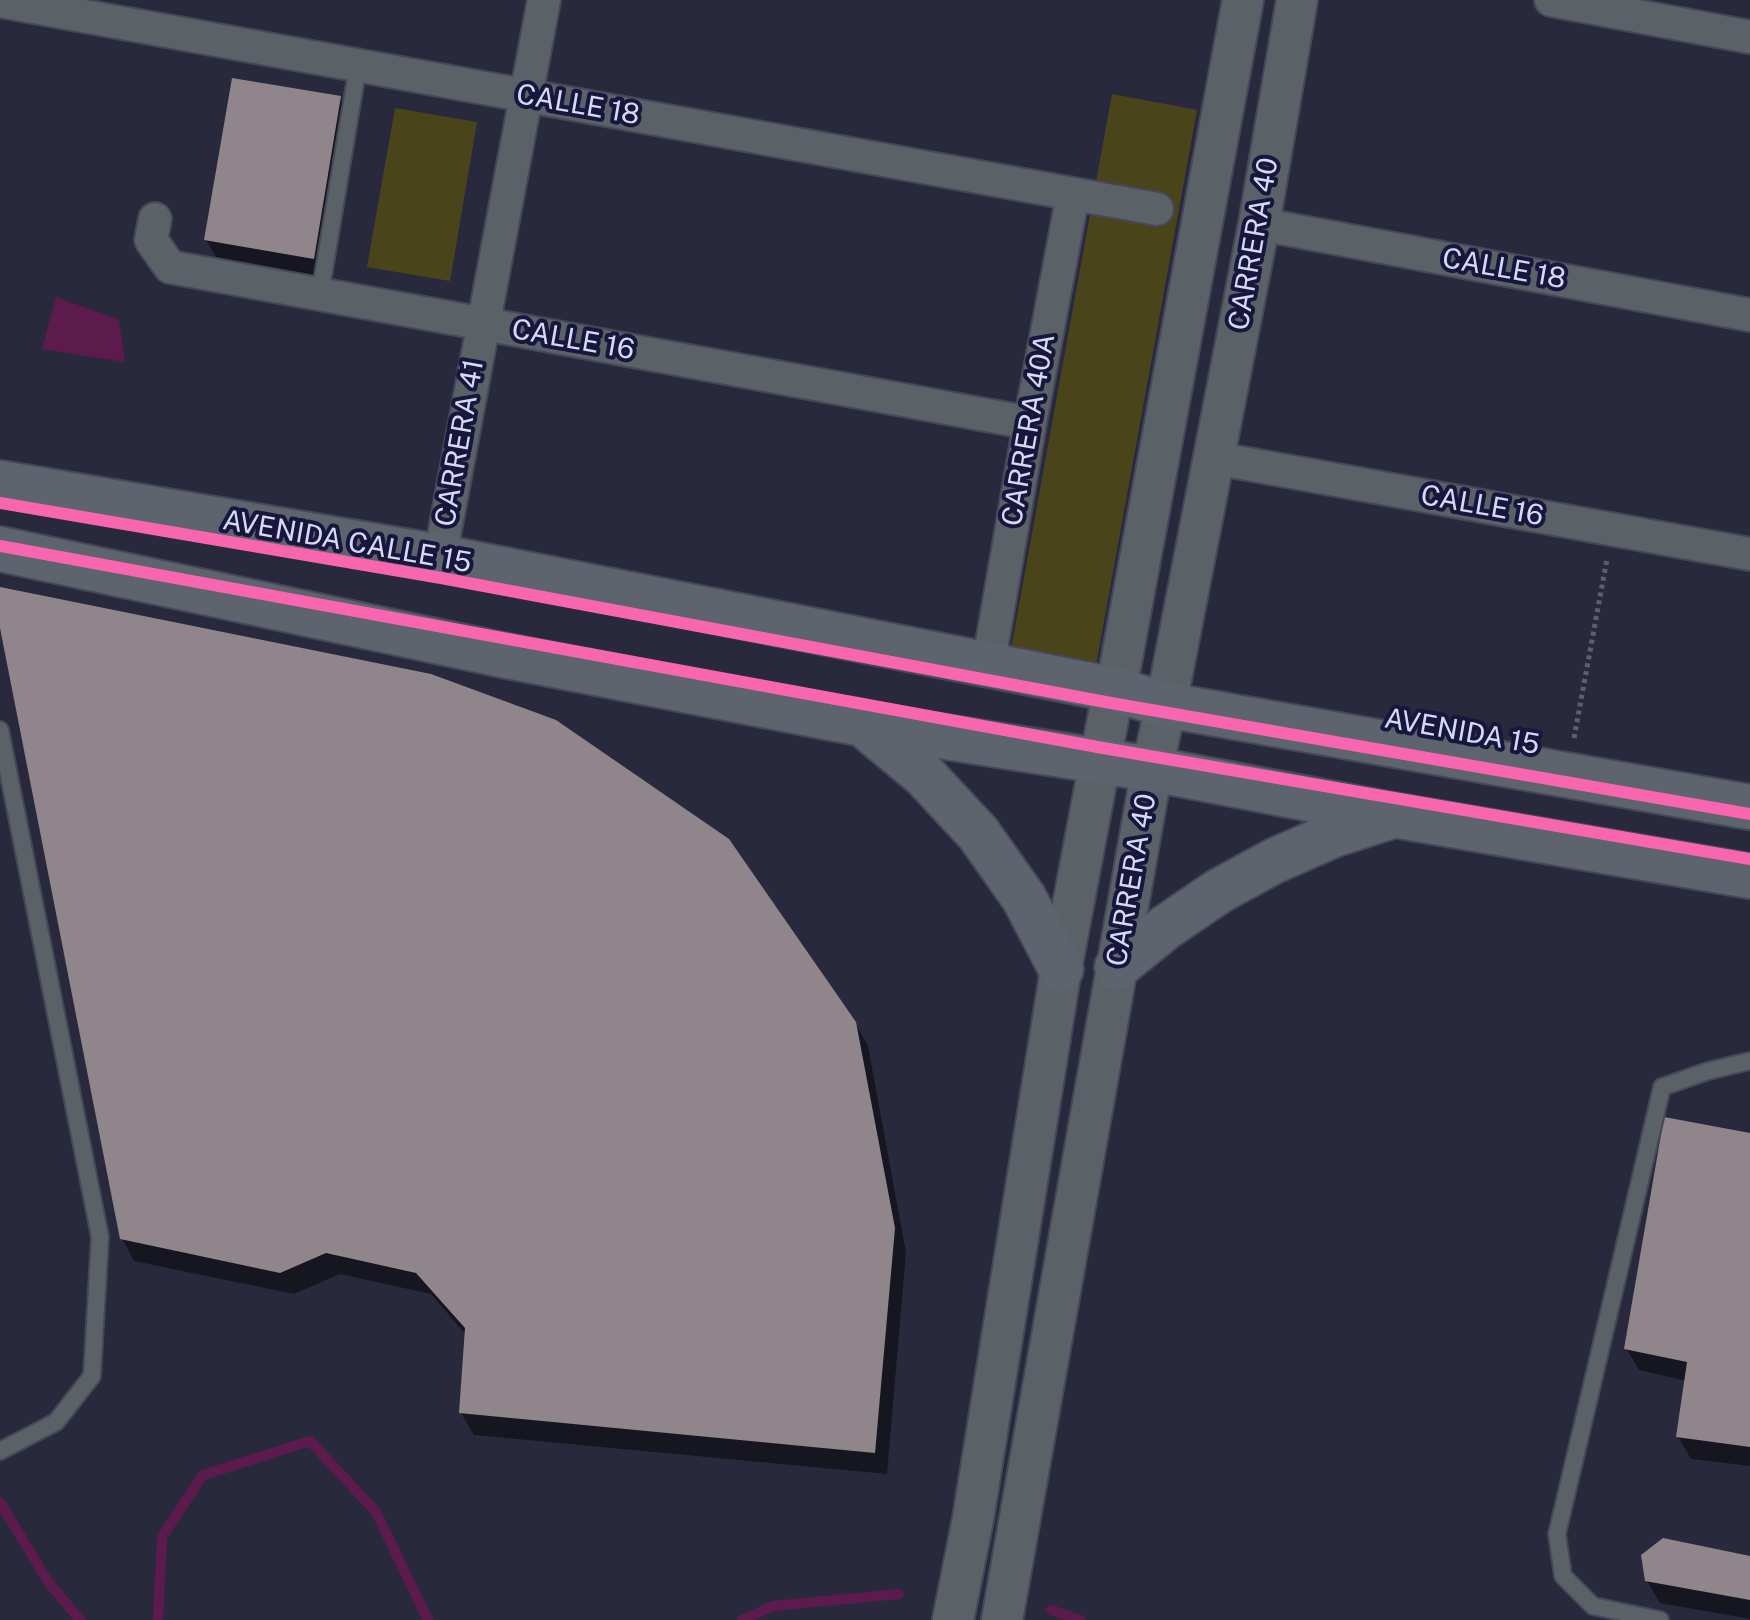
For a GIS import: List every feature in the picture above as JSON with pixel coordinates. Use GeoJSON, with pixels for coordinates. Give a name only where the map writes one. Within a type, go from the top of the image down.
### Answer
{"type":"FeatureCollection","features":[{"type":"Feature","properties":{"kind":"main road","name":"AVENIDA CALLE 15"},"geometry":{"type":"LineString","coordinates":[[0,483],[440,557],[1116,690]]}},
{"type":"Feature","properties":{"kind":"main road"},"geometry":{"type":"LineString","coordinates":[[0,549],[507,656],[862,724],[1152,769],[1393,815],[1750,876]]}},
{"type":"Feature","properties":{"kind":"main road","name":"AVENIDA 15"},"geometry":{"type":"LineString","coordinates":[[1116,690],[1166,705],[1750,807]]}},
{"type":"Feature","properties":{"kind":"main road"},"geometry":{"type":"LineString","coordinates":[[862,724],[924,775],[978,833],[1024,898],[1061,969]]}},
{"type":"Feature","properties":{"kind":"main road"},"geometry":{"type":"LineString","coordinates":[[1117,967],[1166,927],[1274,861],[1333,835],[1393,815]]}},
{"type":"Feature","properties":{"kind":"street","name":"CARRERA 41"},"geometry":{"type":"LineString","coordinates":[[440,557],[544,0]]}},
{"type":"Feature","properties":{"kind":"street","name":"CARRERA 40"},"geometry":{"type":"LineString","coordinates":[[953,1620],[973,1519],[1061,969],[1116,690],[1243,0]]}},
{"type":"Feature","properties":{"kind":"street","name":"CARRERA 40"},"geometry":{"type":"LineString","coordinates":[[1002,1620],[1152,769],[1259,224],[1297,0]]}},
{"type":"Feature","properties":{"kind":"street"},"geometry":{"type":"LineString","coordinates":[[1551,0],[1750,37]]}},
{"type":"Feature","properties":{"kind":"street","name":"CALLE 18"},"geometry":{"type":"LineString","coordinates":[[0,1],[1157,209]]}},
{"type":"Feature","properties":{"kind":"street","name":"CARRERA 40A"},"geometry":{"type":"LineString","coordinates":[[988,666],[1073,194]]}},
{"type":"Feature","properties":{"kind":"street","name":"CALLE 16"},"geometry":{"type":"LineString","coordinates":[[155,219],[151,240],[170,267],[1030,423]]}},
{"type":"Feature","properties":{"kind":"street","name":"CALLE 18"},"geometry":{"type":"LineString","coordinates":[[1259,224],[1750,315]]}},
{"type":"Feature","properties":{"kind":"street","name":"CALLE 16"},"geometry":{"type":"LineString","coordinates":[[1214,458],[1750,554]]}},
{"type":"Feature","properties":{"kind":"lane"},"geometry":{"type":"LineString","coordinates":[[320,294],[358,66]]}},
{"type":"Feature","properties":{"kind":"lane"},"geometry":{"type":"LineString","coordinates":[[0,730],[100,1237],[92,1376],[56,1422],[6,1448]]}},
{"type":"Feature","properties":{"kind":"lane"},"geometry":{"type":"LineString","coordinates":[[1660,1620],[1593,1606],[1563,1576],[1557,1534],[1662,1087],[1750,1061]]}},
{"type":"Feature","properties":{"kind":"path"},"geometry":{"type":"LineString","coordinates":[[1568,775],[1613,530]]}},
{"type":"Feature","properties":{"kind":"shaded area"},"geometry":{"type":"Polygon","coordinates":[[[1112,94],[1197,110],[1096,665],[1011,649],[1112,94]]]}},
{"type":"Feature","properties":{"kind":"shaded area"},"geometry":{"type":"Polygon","coordinates":[[[395,108],[477,122],[450,281],[367,267],[395,108]]]}},
{"type":"Feature","properties":{"kind":"shaded area"},"geometry":{"type":"Polygon","coordinates":[[[56,297],[119,320],[125,362],[42,349],[56,297]]]}},
{"type":"Feature","properties":{"kind":"building"},"geometry":{"type":"Polygon","coordinates":[[[232,78],[341,96],[314,259],[204,240],[232,78]]]}},
{"type":"Feature","properties":{"kind":"building"},"geometry":{"type":"Polygon","coordinates":[[[0,587],[431,674],[556,720],[729,839],[856,1022],[895,1228],[875,1453],[459,1413],[465,1328],[416,1273],[326,1253],[280,1273],[120,1239],[0,628],[0,587]]]}},
{"type":"Feature","properties":{"kind":"building"},"geometry":{"type":"Polygon","coordinates":[[[1664,1117],[1750,1133],[1750,1447],[1676,1437],[1687,1362],[1624,1349],[1664,1117]]]}},
{"type":"Feature","properties":{"kind":"building"},"geometry":{"type":"Polygon","coordinates":[[[1663,1538],[1750,1556],[1750,1600],[1645,1581],[1641,1555],[1663,1538]]]}},
{"type":"Feature","properties":{"kind":"waterway"},"geometry":{"type":"LineString","coordinates":[[158,1620],[162,1537],[203,1475],[310,1441],[376,1512],[428,1620]]}},
{"type":"Feature","properties":{"kind":"waterway"},"geometry":{"type":"LineString","coordinates":[[0,1502],[49,1583],[80,1620]]}},
{"type":"Feature","properties":{"kind":"waterway"},"geometry":{"type":"LineString","coordinates":[[742,1620],[773,1606],[899,1594]]}},
{"type":"Feature","properties":{"kind":"waterway"},"geometry":{"type":"LineString","coordinates":[[1051,1610],[1080,1620]]}},
{"type":"Feature","properties":{"kind":"cycle path"},"geometry":{"type":"LineString","coordinates":[[0,503],[441,578],[1111,703],[1750,814]]}},
{"type":"Feature","properties":{"kind":"cycle path"},"geometry":{"type":"LineString","coordinates":[[0,546],[1103,748],[1750,859]]}}]}
